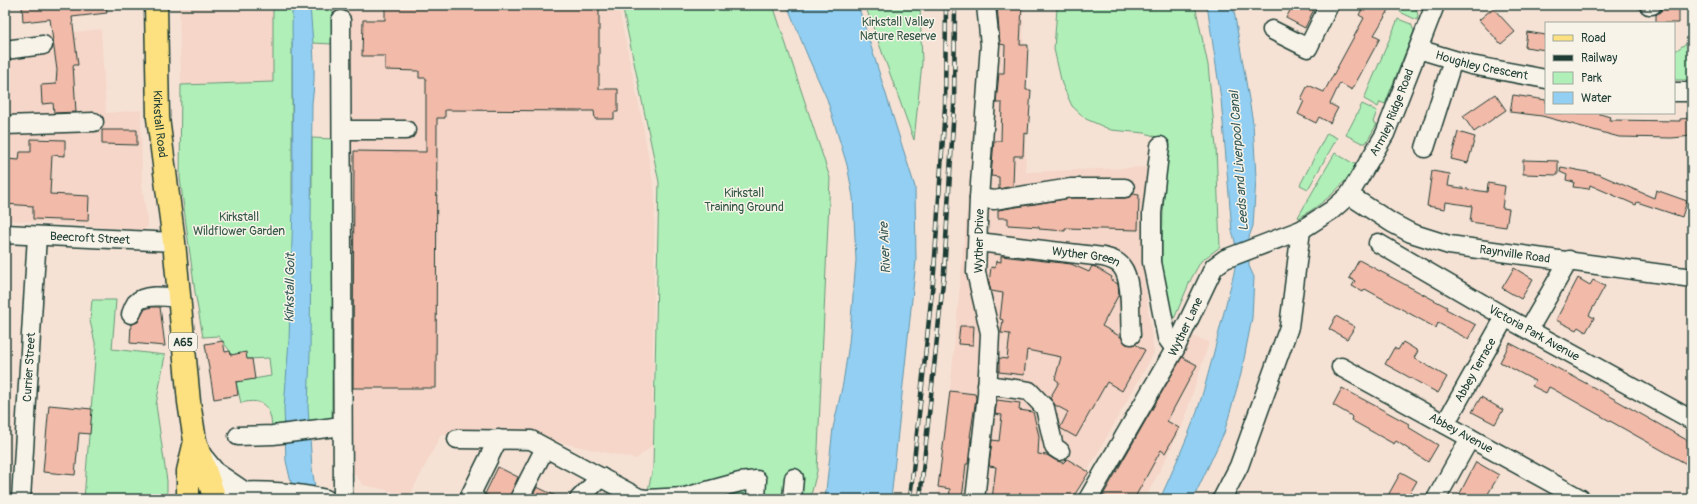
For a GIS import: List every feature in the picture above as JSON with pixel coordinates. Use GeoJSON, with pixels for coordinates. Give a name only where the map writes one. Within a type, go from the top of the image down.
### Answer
{"type":"FeatureCollection","features":[{"type":"Feature","properties":{"kind":"main road","name":"Kirkstall Road"},"geometry":{"type":"LineString","coordinates":[[156,5],[158,118],[174,242]]}},
{"type":"Feature","properties":{"kind":"main road","name":"A65"},"geometry":{"type":"LineString","coordinates":[[174,242],[184,355],[198,447],[209,498]]}},
{"type":"Feature","properties":{"kind":"main road","name":"A65"},"geometry":{"type":"LineString","coordinates":[[188,499],[188,471],[198,447]]}},
{"type":"Feature","properties":{"kind":"street","name":"Wyther Drive"},"geometry":{"type":"LineString","coordinates":[[975,499],[987,385],[990,333],[976,272],[979,198],[990,45],[986,5]]}},
{"type":"Feature","properties":{"kind":"street"},"geometry":{"type":"LineString","coordinates":[[1272,30],[1308,48],[1329,5]]}},
{"type":"Feature","properties":{"kind":"street","name":"Armley Ridge Road"},"geometry":{"type":"LineString","coordinates":[[1332,210],[1350,195],[1385,134],[1435,5]]}},
{"type":"Feature","properties":{"kind":"street"},"geometry":{"type":"LineString","coordinates":[[341,20],[343,499]]}},
{"type":"Feature","properties":{"kind":"street"},"geometry":{"type":"LineString","coordinates":[[5,50],[43,45]]}},
{"type":"Feature","properties":{"kind":"street","name":"Houghley Crescent"},"geometry":{"type":"LineString","coordinates":[[1418,50],[1508,73],[1545,79]]}},
{"type":"Feature","properties":{"kind":"street"},"geometry":{"type":"LineString","coordinates":[[1425,148],[1453,60]]}},
{"type":"Feature","properties":{"kind":"street"},"geometry":{"type":"LineString","coordinates":[[1675,92],[1692,92]]}},
{"type":"Feature","properties":{"kind":"street"},"geometry":{"type":"LineString","coordinates":[[5,125],[94,122]]}},
{"type":"Feature","properties":{"kind":"street"},"geometry":{"type":"LineString","coordinates":[[342,130],[406,130]]}},
{"type":"Feature","properties":{"kind":"street"},"geometry":{"type":"LineString","coordinates":[[1160,146],[1152,213],[1152,262],[1167,338],[1175,349]]}},
{"type":"Feature","properties":{"kind":"street"},"geometry":{"type":"LineString","coordinates":[[979,198],[994,200],[1071,188],[1125,188]]}},
{"type":"Feature","properties":{"kind":"street","name":"Raynville Road"},"geometry":{"type":"LineString","coordinates":[[1350,195],[1405,230],[1449,244],[1502,253],[1569,260],[1692,278]]}},
{"type":"Feature","properties":{"kind":"street","name":"Wyther Lane"},"geometry":{"type":"LineString","coordinates":[[1088,499],[1175,349],[1214,267],[1225,259],[1301,230],[1332,210]]}},
{"type":"Feature","properties":{"kind":"street"},"geometry":{"type":"LineString","coordinates":[[1222,499],[1239,466],[1289,327],[1301,230]]}},
{"type":"Feature","properties":{"kind":"street","name":"Beecroft Street"},"geometry":{"type":"LineString","coordinates":[[5,234],[174,242]]}},
{"type":"Feature","properties":{"kind":"street","name":"Currier Street"},"geometry":{"type":"LineString","coordinates":[[21,499],[37,236]]}},
{"type":"Feature","properties":{"kind":"street","name":"Wyther Green"},"geometry":{"type":"LineString","coordinates":[[978,242],[1103,257],[1116,261],[1123,267],[1128,279],[1131,336]]}},
{"type":"Feature","properties":{"kind":"street","name":"Victoria Park Avenue"},"geometry":{"type":"LineString","coordinates":[[1378,243],[1505,317],[1692,420]]}},
{"type":"Feature","properties":{"kind":"street"},"geometry":{"type":"LineString","coordinates":[[1529,329],[1569,260]]}},
{"type":"Feature","properties":{"kind":"street"},"geometry":{"type":"LineString","coordinates":[[131,314],[136,302],[142,299],[161,296],[179,298]]}},
{"type":"Feature","properties":{"kind":"street","name":"Abbey Terrace"},"geometry":{"type":"LineString","coordinates":[[1445,424],[1505,317]]}},
{"type":"Feature","properties":{"kind":"street","name":"Abbey Avenue"},"geometry":{"type":"LineString","coordinates":[[1341,367],[1578,498]]}},
{"type":"Feature","properties":{"kind":"street"},"geometry":{"type":"LineString","coordinates":[[987,385],[1029,391],[1045,408],[1054,447],[1060,451]]}},
{"type":"Feature","properties":{"kind":"street"},"geometry":{"type":"LineString","coordinates":[[238,436],[273,435],[342,426]]}},
{"type":"Feature","properties":{"kind":"street"},"geometry":{"type":"LineString","coordinates":[[1436,499],[1470,438]]}},
{"type":"Feature","properties":{"kind":"street"},"geometry":{"type":"LineString","coordinates":[[457,439],[530,440],[639,498],[685,497],[740,482],[757,480],[756,499]]}},
{"type":"Feature","properties":{"kind":"street"},"geometry":{"type":"LineString","coordinates":[[476,499],[470,496],[498,439]]}},
{"type":"Feature","properties":{"kind":"street"},"geometry":{"type":"LineString","coordinates":[[198,447],[216,472],[244,491]]}},
{"type":"Feature","properties":{"kind":"street"},"geometry":{"type":"LineString","coordinates":[[519,499],[545,448]]}},
{"type":"Feature","properties":{"kind":"street"},"geometry":{"type":"LineString","coordinates":[[188,471],[192,490],[209,498],[244,491],[290,494],[324,499]]}},
{"type":"Feature","properties":{"kind":"street"},"geometry":{"type":"LineString","coordinates":[[579,499],[601,477]]}},
{"type":"Feature","properties":{"kind":"street"},"geometry":{"type":"LineString","coordinates":[[597,499],[601,477]]}},
{"type":"Feature","properties":{"kind":"street"},"geometry":{"type":"LineString","coordinates":[[792,499],[794,478]]}},
{"type":"Feature","properties":{"kind":"shaded area"},"geometry":{"type":"Polygon","coordinates":[[[179,5],[273,5],[273,82],[181,85],[179,5]]]}},
{"type":"Feature","properties":{"kind":"shaded area"},"geometry":{"type":"Polygon","coordinates":[[[333,5],[618,5],[641,114],[655,194],[652,446],[636,459],[539,438],[441,435],[410,495],[363,485],[332,444],[333,5]]]}},
{"type":"Feature","properties":{"kind":"shaded area"},"geometry":{"type":"Polygon","coordinates":[[[978,5],[1023,5],[1026,172],[1148,167],[1145,201],[1144,280],[1154,353],[1072,499],[937,499],[950,391],[981,58],[978,5]]]}},
{"type":"Feature","properties":{"kind":"shaded area"},"geometry":{"type":"Polygon","coordinates":[[[101,29],[106,113],[141,110],[142,184],[148,226],[144,230],[5,220],[5,40],[101,29]]]}},
{"type":"Feature","properties":{"kind":"shaded area"},"geometry":{"type":"Polygon","coordinates":[[[1190,335],[1209,342],[1182,427],[1145,499],[1101,499],[1190,335]]]}},
{"type":"Feature","properties":{"kind":"green space","name":"Kirkstall Wildflower Garden"},"geometry":{"type":"Polygon","coordinates":[[[273,5],[333,5],[333,44],[292,42],[292,205],[312,194],[312,138],[333,139],[332,426],[272,428],[270,415],[265,406],[261,403],[255,402],[241,403],[236,382],[271,376],[269,358],[247,359],[245,353],[231,355],[230,351],[218,336],[203,337],[195,292],[180,178],[181,85],[273,82],[273,5]]]}},
{"type":"Feature","properties":{"kind":"green space","name":"Kirkstall Training Ground"},"geometry":{"type":"Polygon","coordinates":[[[622,5],[773,5],[830,178],[817,471],[810,499],[646,499],[653,468],[659,182],[622,5]]]}},
{"type":"Feature","properties":{"kind":"green space","name":"Kirkstall Valley Nature Reserve"},"geometry":{"type":"Polygon","coordinates":[[[865,5],[920,5],[922,63],[914,140],[865,5]]]}},
{"type":"Feature","properties":{"kind":"green space"},"geometry":{"type":"Polygon","coordinates":[[[1063,5],[1195,5],[1208,65],[1216,147],[1220,247],[1201,261],[1191,279],[1174,319],[1162,291],[1162,240],[1166,140],[1145,133],[1111,130],[1086,119],[1072,106],[1062,84],[1054,49],[1057,8],[1063,5]]]}},
{"type":"Feature","properties":{"kind":"green space"},"geometry":{"type":"Polygon","coordinates":[[[1403,5],[1415,5],[1418,15],[1417,20],[1400,12],[1403,5]]]}},
{"type":"Feature","properties":{"kind":"green space"},"geometry":{"type":"Polygon","coordinates":[[[1398,19],[1411,24],[1414,31],[1385,104],[1380,102],[1378,107],[1364,99],[1398,19]]]}},
{"type":"Feature","properties":{"kind":"green space"},"geometry":{"type":"Polygon","coordinates":[[[1692,39],[1692,80],[1675,80],[1675,51],[1692,39]]]}},
{"type":"Feature","properties":{"kind":"green space"},"geometry":{"type":"Polygon","coordinates":[[[1362,104],[1377,111],[1373,122],[1377,124],[1366,143],[1362,143],[1346,135],[1362,104]]]}},
{"type":"Feature","properties":{"kind":"green space"},"geometry":{"type":"Polygon","coordinates":[[[1327,133],[1337,138],[1308,189],[1300,185],[1327,133]]]}},
{"type":"Feature","properties":{"kind":"green space"},"geometry":{"type":"Polygon","coordinates":[[[1335,153],[1356,165],[1338,189],[1316,207],[1299,218],[1298,217],[1335,153]]]}},
{"type":"Feature","properties":{"kind":"green space"},"geometry":{"type":"Polygon","coordinates":[[[92,300],[116,300],[112,349],[165,355],[156,405],[167,481],[167,499],[84,499],[96,347],[90,321],[92,300]]]}},
{"type":"Feature","properties":{"kind":"water"},"geometry":{"type":"Polygon","coordinates":[[[292,5],[310,5],[314,54],[308,407],[312,468],[317,499],[295,499],[286,461],[284,408],[289,340],[293,207],[292,5]]]}},
{"type":"Feature","properties":{"kind":"water","name":"River Aire"},"geometry":{"type":"Polygon","coordinates":[[[787,5],[858,5],[915,187],[916,261],[891,499],[825,499],[833,428],[843,383],[849,343],[856,260],[853,197],[847,165],[827,99],[787,5]]]}},
{"type":"Feature","properties":{"kind":"water","name":"Leeds and Liverpool Canal"},"geometry":{"type":"Polygon","coordinates":[[[1207,5],[1233,5],[1253,123],[1256,178],[1253,226],[1249,237],[1249,266],[1254,277],[1252,318],[1241,374],[1224,433],[1193,499],[1160,499],[1197,412],[1212,360],[1236,261],[1235,241],[1232,231],[1221,99],[1207,5]]]}},
{"type":"Feature","properties":{"kind":"building"},"geometry":{"type":"Polygon","coordinates":[[[22,5],[106,5],[107,13],[72,17],[78,65],[73,65],[76,112],[54,113],[53,103],[42,104],[41,85],[56,84],[57,70],[50,19],[23,22],[22,5]]]}},
{"type":"Feature","properties":{"kind":"building"},"geometry":{"type":"Polygon","coordinates":[[[385,5],[599,5],[599,89],[618,89],[618,112],[614,112],[614,119],[595,119],[594,111],[445,110],[445,118],[437,118],[436,388],[353,388],[354,151],[426,152],[426,78],[419,78],[419,71],[385,70],[385,56],[362,56],[363,20],[385,20],[385,5]]]}},
{"type":"Feature","properties":{"kind":"building"},"geometry":{"type":"Polygon","coordinates":[[[997,5],[1022,5],[1020,45],[1028,45],[1026,90],[1031,90],[1028,134],[1024,133],[1023,156],[1014,156],[1013,186],[999,189],[999,177],[991,176],[994,141],[1001,141],[1002,103],[996,103],[999,73],[1004,73],[1005,45],[1000,44],[997,5]]]}},
{"type":"Feature","properties":{"kind":"building"},"geometry":{"type":"Polygon","coordinates":[[[1293,5],[1316,5],[1305,28],[1286,18],[1293,5]]]}},
{"type":"Feature","properties":{"kind":"building"},"geometry":{"type":"Polygon","coordinates":[[[1364,5],[1392,5],[1374,35],[1380,38],[1352,90],[1340,83],[1330,104],[1338,108],[1330,123],[1319,117],[1316,123],[1298,114],[1304,101],[1301,99],[1308,85],[1324,92],[1364,18],[1359,15],[1364,5]]]}},
{"type":"Feature","properties":{"kind":"building"},"geometry":{"type":"Polygon","coordinates":[[[1662,5],[1679,5],[1679,23],[1656,22],[1656,15],[1661,11],[1662,5]]]}},
{"type":"Feature","properties":{"kind":"building"},"geometry":{"type":"Polygon","coordinates":[[[1493,8],[1515,32],[1501,44],[1479,20],[1493,8]]]}},
{"type":"Feature","properties":{"kind":"building"},"geometry":{"type":"Polygon","coordinates":[[[1527,32],[1545,35],[1545,50],[1525,47],[1527,32]]]}},
{"type":"Feature","properties":{"kind":"building"},"geometry":{"type":"Polygon","coordinates":[[[1495,94],[1506,110],[1474,132],[1463,116],[1495,94]]]}},
{"type":"Feature","properties":{"kind":"building"},"geometry":{"type":"Polygon","coordinates":[[[1513,95],[1545,100],[1545,114],[1600,114],[1610,117],[1609,120],[1680,121],[1680,119],[1692,118],[1692,136],[1672,138],[1619,137],[1542,116],[1510,112],[1513,95]]]}},
{"type":"Feature","properties":{"kind":"building"},"geometry":{"type":"Polygon","coordinates":[[[102,130],[137,130],[137,145],[102,144],[102,130]]]}},
{"type":"Feature","properties":{"kind":"building"},"geometry":{"type":"Polygon","coordinates":[[[1458,132],[1475,137],[1468,163],[1451,159],[1458,132]]]}},
{"type":"Feature","properties":{"kind":"building"},"geometry":{"type":"Polygon","coordinates":[[[31,139],[65,140],[65,156],[52,155],[50,194],[89,196],[88,221],[33,219],[33,206],[5,204],[6,159],[19,160],[20,152],[31,152],[31,139]]]}},
{"type":"Feature","properties":{"kind":"building"},"geometry":{"type":"Polygon","coordinates":[[[1523,160],[1558,161],[1558,175],[1523,174],[1523,160]]]}},
{"type":"Feature","properties":{"kind":"building"},"geometry":{"type":"Polygon","coordinates":[[[1561,167],[1598,174],[1654,198],[1656,190],[1687,201],[1682,217],[1637,202],[1636,205],[1590,185],[1589,189],[1573,187],[1574,182],[1566,180],[1567,175],[1560,172],[1561,167]]]}},
{"type":"Feature","properties":{"kind":"building"},"geometry":{"type":"Polygon","coordinates":[[[1432,171],[1450,174],[1448,186],[1487,192],[1488,183],[1505,186],[1502,208],[1509,209],[1506,227],[1470,222],[1472,206],[1446,202],[1445,209],[1427,206],[1432,171]]]}},
{"type":"Feature","properties":{"kind":"building"},"geometry":{"type":"Polygon","coordinates":[[[1133,194],[1139,195],[1138,230],[1065,228],[1065,231],[1039,229],[1039,227],[1008,225],[1008,218],[998,218],[998,210],[1072,198],[1125,198],[1133,194]]]}},
{"type":"Feature","properties":{"kind":"building"},"geometry":{"type":"Polygon","coordinates":[[[1001,256],[1071,264],[1089,272],[1092,266],[1112,277],[1111,280],[1118,284],[1119,294],[1102,326],[1121,337],[1126,344],[1135,344],[1145,350],[1122,391],[1107,382],[1076,437],[1060,428],[1068,412],[1055,405],[1050,398],[1059,382],[1055,379],[1061,357],[1027,350],[1024,375],[999,372],[999,358],[1007,359],[1010,334],[1001,333],[1003,320],[1000,319],[1003,293],[991,291],[989,283],[991,267],[995,268],[996,261],[1001,262],[1001,256]]]}},
{"type":"Feature","properties":{"kind":"building"},"geometry":{"type":"Polygon","coordinates":[[[1359,260],[1447,307],[1446,309],[1476,325],[1468,339],[1438,323],[1436,328],[1365,289],[1363,292],[1352,286],[1355,281],[1349,278],[1359,260]]]}},
{"type":"Feature","properties":{"kind":"building"},"geometry":{"type":"Polygon","coordinates":[[[1514,268],[1533,279],[1521,299],[1502,288],[1514,268]]]}},
{"type":"Feature","properties":{"kind":"building"},"geometry":{"type":"Polygon","coordinates":[[[1578,278],[1590,285],[1593,280],[1605,286],[1589,315],[1594,318],[1586,332],[1578,327],[1576,330],[1556,320],[1578,278]]]}},
{"type":"Feature","properties":{"kind":"building"},"geometry":{"type":"Polygon","coordinates":[[[160,307],[165,346],[130,343],[131,324],[138,322],[145,309],[160,307]]]}},
{"type":"Feature","properties":{"kind":"building"},"geometry":{"type":"Polygon","coordinates":[[[1336,316],[1355,327],[1347,339],[1329,329],[1336,316]]]}},
{"type":"Feature","properties":{"kind":"building"},"geometry":{"type":"Polygon","coordinates":[[[960,326],[974,326],[973,345],[958,344],[960,326]]]}},
{"type":"Feature","properties":{"kind":"building"},"geometry":{"type":"Polygon","coordinates":[[[223,341],[225,352],[230,351],[231,355],[246,352],[247,359],[252,359],[255,379],[236,382],[238,395],[214,399],[205,344],[223,341]]]}},
{"type":"Feature","properties":{"kind":"building"},"geometry":{"type":"Polygon","coordinates":[[[1403,342],[1418,351],[1414,358],[1447,377],[1438,393],[1385,364],[1394,348],[1398,350],[1403,342]]]}},
{"type":"Feature","properties":{"kind":"building"},"geometry":{"type":"Polygon","coordinates":[[[1510,343],[1593,387],[1692,443],[1692,467],[1553,389],[1549,387],[1546,393],[1532,386],[1535,381],[1500,362],[1510,343]]]}},
{"type":"Feature","properties":{"kind":"building"},"geometry":{"type":"Polygon","coordinates":[[[1182,357],[1197,365],[1167,421],[1179,428],[1165,453],[1161,450],[1134,499],[1110,499],[1103,495],[1182,357]]]}},
{"type":"Feature","properties":{"kind":"building"},"geometry":{"type":"Polygon","coordinates":[[[1342,388],[1409,424],[1408,427],[1438,445],[1428,462],[1396,441],[1394,444],[1351,420],[1352,417],[1350,415],[1333,405],[1342,388]]]}},
{"type":"Feature","properties":{"kind":"building"},"geometry":{"type":"Polygon","coordinates":[[[950,391],[975,394],[976,398],[962,499],[949,499],[950,489],[938,487],[950,391]]]}},
{"type":"Feature","properties":{"kind":"building"},"geometry":{"type":"Polygon","coordinates":[[[1481,397],[1503,410],[1495,424],[1472,412],[1481,397]]]}},
{"type":"Feature","properties":{"kind":"building"},"geometry":{"type":"Polygon","coordinates":[[[997,400],[1020,403],[1019,410],[1033,412],[1039,436],[1038,454],[1047,455],[1063,463],[1067,459],[1089,472],[1072,499],[992,499],[996,467],[989,466],[992,440],[999,441],[1002,415],[995,414],[997,400]]]}},
{"type":"Feature","properties":{"kind":"building"},"geometry":{"type":"Polygon","coordinates":[[[49,405],[92,409],[90,434],[79,433],[75,475],[43,472],[49,405]]]}},
{"type":"Feature","properties":{"kind":"building"},"geometry":{"type":"Polygon","coordinates":[[[1476,462],[1499,475],[1485,499],[1457,499],[1476,462]]]}},
{"type":"Feature","properties":{"kind":"building"},"geometry":{"type":"Polygon","coordinates":[[[498,467],[518,477],[509,499],[495,499],[485,494],[498,467]]]}},
{"type":"Feature","properties":{"kind":"building"},"geometry":{"type":"Polygon","coordinates":[[[1401,472],[1417,481],[1406,499],[1386,499],[1401,472]]]}},
{"type":"Feature","properties":{"kind":"building"},"geometry":{"type":"Polygon","coordinates":[[[537,487],[562,499],[531,499],[537,487]]]}},
{"type":"Feature","properties":{"kind":"railway"},"geometry":{"type":"LineString","coordinates":[[910,499],[934,272],[945,107],[946,5]]}},
{"type":"Feature","properties":{"kind":"railway"},"geometry":{"type":"LineString","coordinates":[[920,499],[944,273],[954,107],[955,5]]}},
{"type":"Feature","properties":{"kind":"water label","name":"Kirkstall Goit"},"geometry":{"type":"Point","coordinates":[289,288]}}]}
